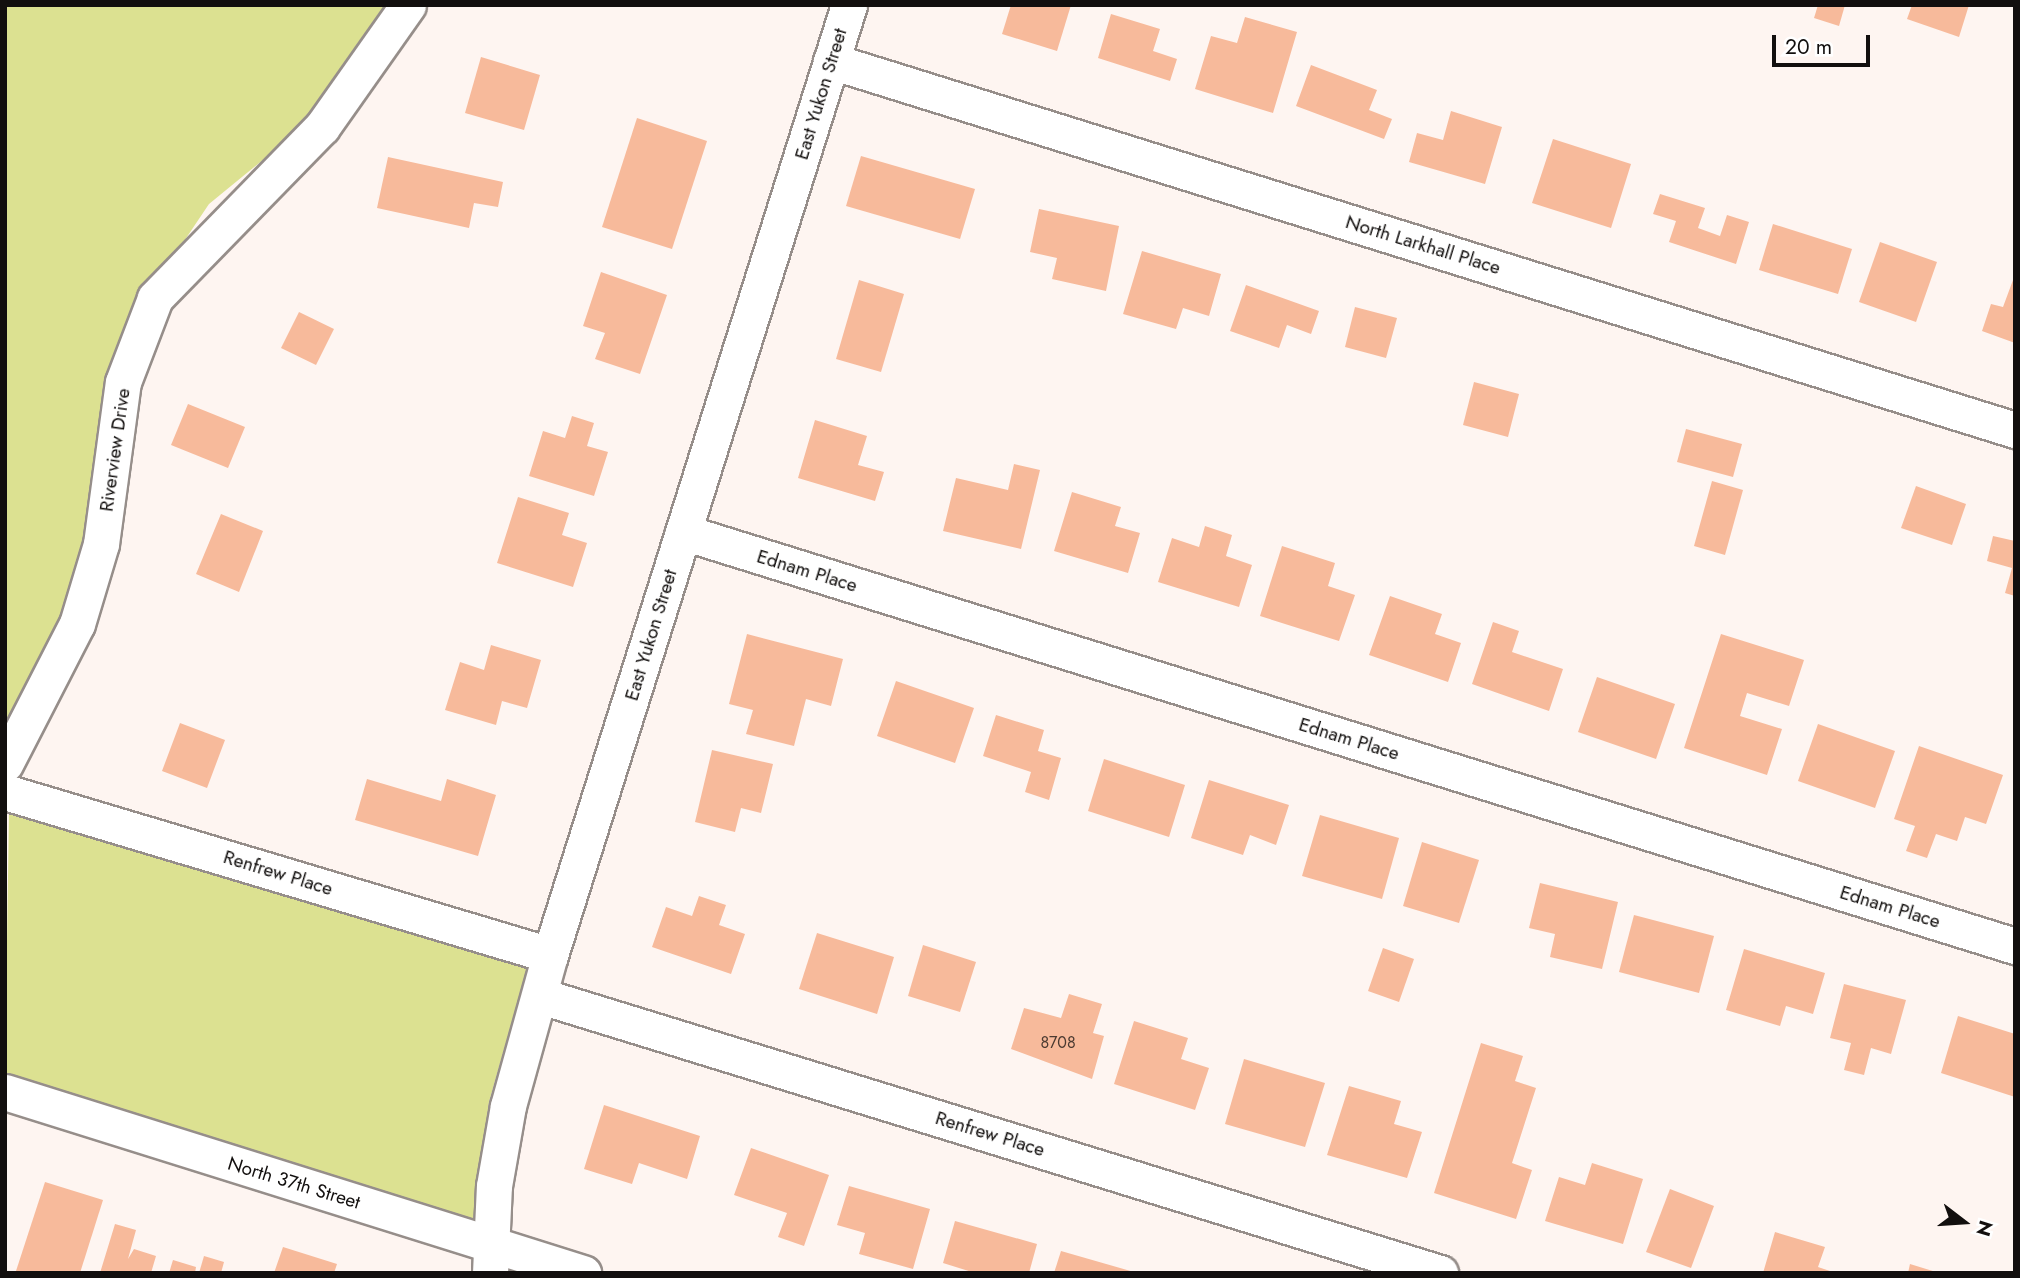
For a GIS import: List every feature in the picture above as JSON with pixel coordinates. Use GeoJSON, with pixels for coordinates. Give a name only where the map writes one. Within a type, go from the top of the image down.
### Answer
{"type":"FeatureCollection","features":[{"type":"Feature","properties":{"kind":"street","name":"Riverview Drive"},"geometry":{"type":"LineString","coordinates":[[5,764],[77,624],[101,544],[123,382],[155,298],[322,127],[408,5]]}},
{"type":"Feature","properties":{"kind":"street","name":"East Yukon Street"},"geometry":{"type":"LineString","coordinates":[[490,1259],[508,1106],[541,996],[550,955],[849,5]]}},
{"type":"Feature","properties":{"kind":"street","name":"North Larkhall Place"},"geometry":{"type":"LineString","coordinates":[[831,61],[2015,430]]}},
{"type":"Feature","properties":{"kind":"street","name":"Ednam Place"},"geometry":{"type":"LineString","coordinates":[[683,532],[2015,946]]}},
{"type":"Feature","properties":{"kind":"street","name":"Renfrew Place"},"geometry":{"type":"LineString","coordinates":[[5,792],[550,955]]}},
{"type":"Feature","properties":{"kind":"street","name":"Renfrew Place"},"geometry":{"type":"LineString","coordinates":[[541,996],[1440,1273]]}},
{"type":"Feature","properties":{"kind":"street","name":"North 37th Street"},"geometry":{"type":"LineString","coordinates":[[5,1092],[490,1259],[583,1273]]}},
{"type":"Feature","properties":{"kind":"green space"},"geometry":{"type":"Polygon","coordinates":[[[5,5],[393,5],[303,127],[209,204],[125,329],[95,513],[63,615],[5,745],[5,5]]]}},
{"type":"Feature","properties":{"kind":"green space"},"geometry":{"type":"Polygon","coordinates":[[[9,811],[528,965],[489,1102],[473,1221],[5,1074],[9,811]]]}},
{"type":"Feature","properties":{"kind":"building"},"geometry":{"type":"Polygon","coordinates":[[[1011,5],[1071,5],[1057,51],[1002,34],[1011,5]]]}},
{"type":"Feature","properties":{"kind":"building"},"geometry":{"type":"Polygon","coordinates":[[[1818,5],[1845,5],[1839,26],[1814,18],[1818,5]]]}},
{"type":"Feature","properties":{"kind":"building"},"geometry":{"type":"Polygon","coordinates":[[[1912,5],[1969,5],[1959,37],[1907,19],[1912,5]]]}},
{"type":"Feature","properties":{"kind":"building"},"geometry":{"type":"Polygon","coordinates":[[[1111,14],[1160,29],[1153,51],[1177,59],[1170,81],[1098,58],[1111,14]]]}},
{"type":"Feature","properties":{"kind":"building"},"geometry":{"type":"Polygon","coordinates":[[[1245,17],[1297,32],[1273,113],[1195,89],[1211,36],[1237,43],[1245,17]]]}},
{"type":"Feature","properties":{"kind":"building"},"geometry":{"type":"Polygon","coordinates":[[[481,57],[540,75],[524,130],[465,113],[481,57]]]}},
{"type":"Feature","properties":{"kind":"building"},"geometry":{"type":"Polygon","coordinates":[[[1311,65],[1377,90],[1369,110],[1392,119],[1384,139],[1296,106],[1311,65]]]}},
{"type":"Feature","properties":{"kind":"building"},"geometry":{"type":"Polygon","coordinates":[[[1451,111],[1502,127],[1485,184],[1409,162],[1417,133],[1443,140],[1451,111]]]}},
{"type":"Feature","properties":{"kind":"building"},"geometry":{"type":"Polygon","coordinates":[[[637,118],[707,141],[672,249],[602,227],[637,118]]]}},
{"type":"Feature","properties":{"kind":"building"},"geometry":{"type":"Polygon","coordinates":[[[1553,139],[1631,164],[1611,228],[1532,203],[1553,139]]]}},
{"type":"Feature","properties":{"kind":"building"},"geometry":{"type":"Polygon","coordinates":[[[861,156],[975,189],[960,239],[846,206],[861,156]]]}},
{"type":"Feature","properties":{"kind":"building"},"geometry":{"type":"Polygon","coordinates":[[[388,157],[503,182],[498,207],[474,203],[469,228],[377,208],[388,157]]]}},
{"type":"Feature","properties":{"kind":"building"},"geometry":{"type":"Polygon","coordinates":[[[1660,194],[1705,208],[1698,228],[1720,236],[1727,215],[1749,222],[1736,264],[1669,242],[1676,221],[1653,214],[1660,194]]]}},
{"type":"Feature","properties":{"kind":"building"},"geometry":{"type":"Polygon","coordinates":[[[1039,209],[1119,226],[1106,291],[1052,279],[1057,258],[1030,252],[1039,209]]]}},
{"type":"Feature","properties":{"kind":"building"},"geometry":{"type":"Polygon","coordinates":[[[1773,224],[1852,249],[1838,294],[1759,270],[1773,224]]]}},
{"type":"Feature","properties":{"kind":"building"},"geometry":{"type":"Polygon","coordinates":[[[1880,242],[1937,262],[1916,322],[1859,302],[1880,242]]]}},
{"type":"Feature","properties":{"kind":"building"},"geometry":{"type":"Polygon","coordinates":[[[1142,251],[1221,274],[1209,316],[1183,308],[1176,329],[1123,314],[1142,251]]]}},
{"type":"Feature","properties":{"kind":"building"},"geometry":{"type":"Polygon","coordinates":[[[601,272],[667,295],[640,374],[595,359],[605,333],[583,326],[601,272]]]}},
{"type":"Feature","properties":{"kind":"building"},"geometry":{"type":"Polygon","coordinates":[[[859,280],[904,294],[881,372],[836,359],[859,280]]]}},
{"type":"Feature","properties":{"kind":"building"},"geometry":{"type":"Polygon","coordinates":[[[2013,280],[2015,343],[1982,331],[1991,304],[2003,307],[2013,280]]]}},
{"type":"Feature","properties":{"kind":"building"},"geometry":{"type":"Polygon","coordinates":[[[1246,285],[1319,311],[1311,334],[1287,325],[1279,348],[1230,331],[1246,285]]]}},
{"type":"Feature","properties":{"kind":"building"},"geometry":{"type":"Polygon","coordinates":[[[1355,307],[1397,318],[1386,358],[1345,347],[1355,307]]]}},
{"type":"Feature","properties":{"kind":"building"},"geometry":{"type":"Polygon","coordinates":[[[299,312],[334,329],[316,365],[281,348],[299,312]]]}},
{"type":"Feature","properties":{"kind":"building"},"geometry":{"type":"Polygon","coordinates":[[[1474,382],[1519,394],[1508,437],[1463,425],[1474,382]]]}},
{"type":"Feature","properties":{"kind":"building"},"geometry":{"type":"Polygon","coordinates":[[[188,404],[245,427],[228,468],[171,445],[188,404]]]}},
{"type":"Feature","properties":{"kind":"building"},"geometry":{"type":"Polygon","coordinates":[[[572,416],[594,423],[587,446],[608,452],[594,496],[529,476],[543,431],[565,438],[572,416]]]}},
{"type":"Feature","properties":{"kind":"building"},"geometry":{"type":"Polygon","coordinates":[[[815,420],[867,436],[858,465],[884,472],[875,501],[798,478],[815,420]]]}},
{"type":"Feature","properties":{"kind":"building"},"geometry":{"type":"Polygon","coordinates":[[[1686,429],[1742,444],[1733,477],[1677,462],[1686,429]]]}},
{"type":"Feature","properties":{"kind":"building"},"geometry":{"type":"Polygon","coordinates":[[[1014,464],[1040,470],[1021,549],[943,531],[956,478],[1008,490],[1014,464]]]}},
{"type":"Feature","properties":{"kind":"building"},"geometry":{"type":"Polygon","coordinates":[[[1712,481],[1743,490],[1725,555],[1694,546],[1712,481]]]}},
{"type":"Feature","properties":{"kind":"building"},"geometry":{"type":"Polygon","coordinates":[[[1916,486],[1966,504],[1952,545],[1901,528],[1916,486]]]}},
{"type":"Feature","properties":{"kind":"building"},"geometry":{"type":"Polygon","coordinates":[[[1072,492],[1121,507],[1115,526],[1140,533],[1128,573],[1054,551],[1072,492]]]}},
{"type":"Feature","properties":{"kind":"building"},"geometry":{"type":"Polygon","coordinates":[[[518,497],[569,513],[562,535],[587,543],[573,587],[497,563],[518,497]]]}},
{"type":"Feature","properties":{"kind":"building"},"geometry":{"type":"Polygon","coordinates":[[[221,514],[263,531],[239,592],[196,574],[221,514]]]}},
{"type":"Feature","properties":{"kind":"building"},"geometry":{"type":"Polygon","coordinates":[[[1205,526],[1232,535],[1226,556],[1252,565],[1239,607],[1158,582],[1172,538],[1199,547],[1205,526]]]}},
{"type":"Feature","properties":{"kind":"building"},"geometry":{"type":"Polygon","coordinates":[[[1993,536],[2015,541],[2015,596],[2005,593],[2012,568],[1987,561],[1993,536]]]}},
{"type":"Feature","properties":{"kind":"building"},"geometry":{"type":"Polygon","coordinates":[[[1282,546],[1335,563],[1328,586],[1355,595],[1339,641],[1260,616],[1282,546]]]}},
{"type":"Feature","properties":{"kind":"building"},"geometry":{"type":"Polygon","coordinates":[[[1390,596],[1442,614],[1435,634],[1461,643],[1448,682],[1369,655],[1390,596]]]}},
{"type":"Feature","properties":{"kind":"building"},"geometry":{"type":"Polygon","coordinates":[[[1493,622],[1519,631],[1512,652],[1563,669],[1549,711],[1472,684],[1493,622]]]}},
{"type":"Feature","properties":{"kind":"building"},"geometry":{"type":"Polygon","coordinates":[[[747,634],[843,659],[831,706],[806,699],[794,746],[746,734],[753,710],[729,704],[747,634]]]}},
{"type":"Feature","properties":{"kind":"building"},"geometry":{"type":"Polygon","coordinates":[[[1721,634],[1804,660],[1789,706],[1747,693],[1740,716],[1782,729],[1767,775],[1684,748],[1721,634]]]}},
{"type":"Feature","properties":{"kind":"building"},"geometry":{"type":"Polygon","coordinates":[[[491,645],[541,660],[527,708],[502,701],[496,725],[445,710],[460,662],[484,670],[491,645]]]}},
{"type":"Feature","properties":{"kind":"building"},"geometry":{"type":"Polygon","coordinates":[[[1597,677],[1675,704],[1656,759],[1578,732],[1597,677]]]}},
{"type":"Feature","properties":{"kind":"building"},"geometry":{"type":"Polygon","coordinates":[[[896,681],[974,708],[955,763],[877,736],[896,681]]]}},
{"type":"Feature","properties":{"kind":"building"},"geometry":{"type":"Polygon","coordinates":[[[996,715],[1044,730],[1038,751],[1061,758],[1049,800],[1025,792],[1031,772],[983,756],[996,715]]]}},
{"type":"Feature","properties":{"kind":"building"},"geometry":{"type":"Polygon","coordinates":[[[180,723],[225,740],[207,788],[162,771],[180,723]]]}},
{"type":"Feature","properties":{"kind":"building"},"geometry":{"type":"Polygon","coordinates":[[[1818,724],[1895,751],[1875,808],[1798,781],[1818,724]]]}},
{"type":"Feature","properties":{"kind":"building"},"geometry":{"type":"Polygon","coordinates":[[[1919,746],[2003,775],[1986,824],[1965,817],[1957,841],[1936,834],[1927,858],[1906,851],[1915,826],[1894,819],[1919,746]]]}},
{"type":"Feature","properties":{"kind":"building"},"geometry":{"type":"Polygon","coordinates":[[[712,750],[773,764],[761,813],[741,808],[735,832],[695,822],[712,750]]]}},
{"type":"Feature","properties":{"kind":"building"},"geometry":{"type":"Polygon","coordinates":[[[1104,759],[1185,785],[1169,837],[1088,811],[1104,759]]]}},
{"type":"Feature","properties":{"kind":"building"},"geometry":{"type":"Polygon","coordinates":[[[367,779],[441,801],[447,779],[496,795],[478,856],[355,820],[367,779]]]}},
{"type":"Feature","properties":{"kind":"building"},"geometry":{"type":"Polygon","coordinates":[[[1209,780],[1289,805],[1276,845],[1250,835],[1243,855],[1191,838],[1209,780]]]}},
{"type":"Feature","properties":{"kind":"building"},"geometry":{"type":"Polygon","coordinates":[[[1320,815],[1399,838],[1382,899],[1302,876],[1320,815]]]}},
{"type":"Feature","properties":{"kind":"building"},"geometry":{"type":"Polygon","coordinates":[[[1422,842],[1479,860],[1459,923],[1403,906],[1422,842]]]}},
{"type":"Feature","properties":{"kind":"building"},"geometry":{"type":"Polygon","coordinates":[[[1540,883],[1618,902],[1602,969],[1550,957],[1555,934],[1529,928],[1540,883]]]}},
{"type":"Feature","properties":{"kind":"building"},"geometry":{"type":"Polygon","coordinates":[[[699,896],[726,905],[719,925],[745,934],[731,974],[652,947],[666,907],[692,916],[699,896]]]}},
{"type":"Feature","properties":{"kind":"building"},"geometry":{"type":"Polygon","coordinates":[[[1634,915],[1714,936],[1699,993],[1619,972],[1634,915]]]}},
{"type":"Feature","properties":{"kind":"building"},"geometry":{"type":"Polygon","coordinates":[[[817,933],[894,957],[877,1014],[799,989],[817,933]]]}},
{"type":"Feature","properties":{"kind":"building"},"geometry":{"type":"Polygon","coordinates":[[[923,945],[976,962],[960,1012],[908,996],[923,945]]]}},
{"type":"Feature","properties":{"kind":"building"},"geometry":{"type":"Polygon","coordinates":[[[1383,948],[1414,959],[1399,1002],[1368,991],[1383,948]]]}},
{"type":"Feature","properties":{"kind":"building"},"geometry":{"type":"Polygon","coordinates":[[[1744,949],[1825,973],[1813,1014],[1786,1006],[1780,1026],[1726,1010],[1744,949]]]}},
{"type":"Feature","properties":{"kind":"building"},"geometry":{"type":"Polygon","coordinates":[[[1844,984],[1906,1000],[1891,1054],[1871,1048],[1864,1075],[1844,1070],[1851,1043],[1830,1038],[1844,984]]]}},
{"type":"Feature","properties":{"kind":"building"},"geometry":{"type":"Polygon","coordinates":[[[1069,994],[1102,1004],[1093,1033],[1104,1036],[1092,1079],[1011,1049],[1024,1008],[1061,1018],[1069,994]]]}},
{"type":"Feature","properties":{"kind":"building"},"geometry":{"type":"Polygon","coordinates":[[[1958,1016],[2015,1034],[2015,1097],[1941,1073],[1958,1016]]]}},
{"type":"Feature","properties":{"kind":"building"},"geometry":{"type":"Polygon","coordinates":[[[1134,1021],[1188,1038],[1181,1059],[1209,1068],[1195,1110],[1114,1084],[1134,1021]]]}},
{"type":"Feature","properties":{"kind":"building"},"geometry":{"type":"Polygon","coordinates":[[[1481,1043],[1523,1056],[1515,1081],[1536,1088],[1512,1163],[1532,1170],[1516,1219],[1434,1193],[1481,1043]]]}},
{"type":"Feature","properties":{"kind":"building"},"geometry":{"type":"Polygon","coordinates":[[[1244,1059],[1325,1083],[1305,1147],[1225,1124],[1244,1059]]]}},
{"type":"Feature","properties":{"kind":"building"},"geometry":{"type":"Polygon","coordinates":[[[1349,1086],[1401,1101],[1394,1124],[1422,1132],[1407,1178],[1327,1155],[1349,1086]]]}},
{"type":"Feature","properties":{"kind":"building"},"geometry":{"type":"Polygon","coordinates":[[[604,1105],[700,1136],[687,1179],[639,1163],[632,1184],[584,1169],[604,1105]]]}},
{"type":"Feature","properties":{"kind":"building"},"geometry":{"type":"Polygon","coordinates":[[[751,1148],[829,1175],[804,1246],[778,1237],[787,1213],[734,1195],[751,1148]]]}},
{"type":"Feature","properties":{"kind":"building"},"geometry":{"type":"Polygon","coordinates":[[[1592,1163],[1643,1179],[1623,1244],[1545,1221],[1559,1177],[1585,1185],[1592,1163]]]}},
{"type":"Feature","properties":{"kind":"building"},"geometry":{"type":"Polygon","coordinates":[[[45,1182],[103,1200],[80,1273],[16,1271],[45,1182]]]}},
{"type":"Feature","properties":{"kind":"building"},"geometry":{"type":"Polygon","coordinates":[[[849,1186],[930,1209],[913,1269],[859,1254],[865,1233],[837,1225],[849,1186]]]}},
{"type":"Feature","properties":{"kind":"building"},"geometry":{"type":"Polygon","coordinates":[[[1670,1189],[1714,1206],[1691,1268],[1646,1252],[1670,1189]]]}},
{"type":"Feature","properties":{"kind":"building"},"geometry":{"type":"Polygon","coordinates":[[[955,1221],[1037,1244],[1029,1273],[975,1273],[943,1263],[955,1221]]]}},
{"type":"Feature","properties":{"kind":"building"},"geometry":{"type":"Polygon","coordinates":[[[115,1224],[136,1230],[128,1259],[134,1249],[156,1256],[151,1273],[100,1273],[115,1224]]]}},
{"type":"Feature","properties":{"kind":"building"},"geometry":{"type":"Polygon","coordinates":[[[1775,1232],[1825,1247],[1818,1267],[1836,1273],[1763,1273],[1775,1232]]]}},
{"type":"Feature","properties":{"kind":"building"},"geometry":{"type":"Polygon","coordinates":[[[283,1247],[337,1264],[334,1273],[274,1273],[283,1247]]]}},
{"type":"Feature","properties":{"kind":"building"},"geometry":{"type":"Polygon","coordinates":[[[1061,1251],[1134,1272],[1134,1273],[1054,1273],[1061,1251]]]}},
{"type":"Feature","properties":{"kind":"building"},"geometry":{"type":"Polygon","coordinates":[[[204,1256],[224,1262],[221,1273],[199,1273],[204,1256]]]}},
{"type":"Feature","properties":{"kind":"building"},"geometry":{"type":"Polygon","coordinates":[[[173,1260],[196,1267],[195,1273],[169,1273],[173,1260]]]}},
{"type":"Feature","properties":{"kind":"building"},"geometry":{"type":"Polygon","coordinates":[[[1910,1264],[1936,1272],[1936,1273],[1908,1273],[1910,1264]]]}}]}
